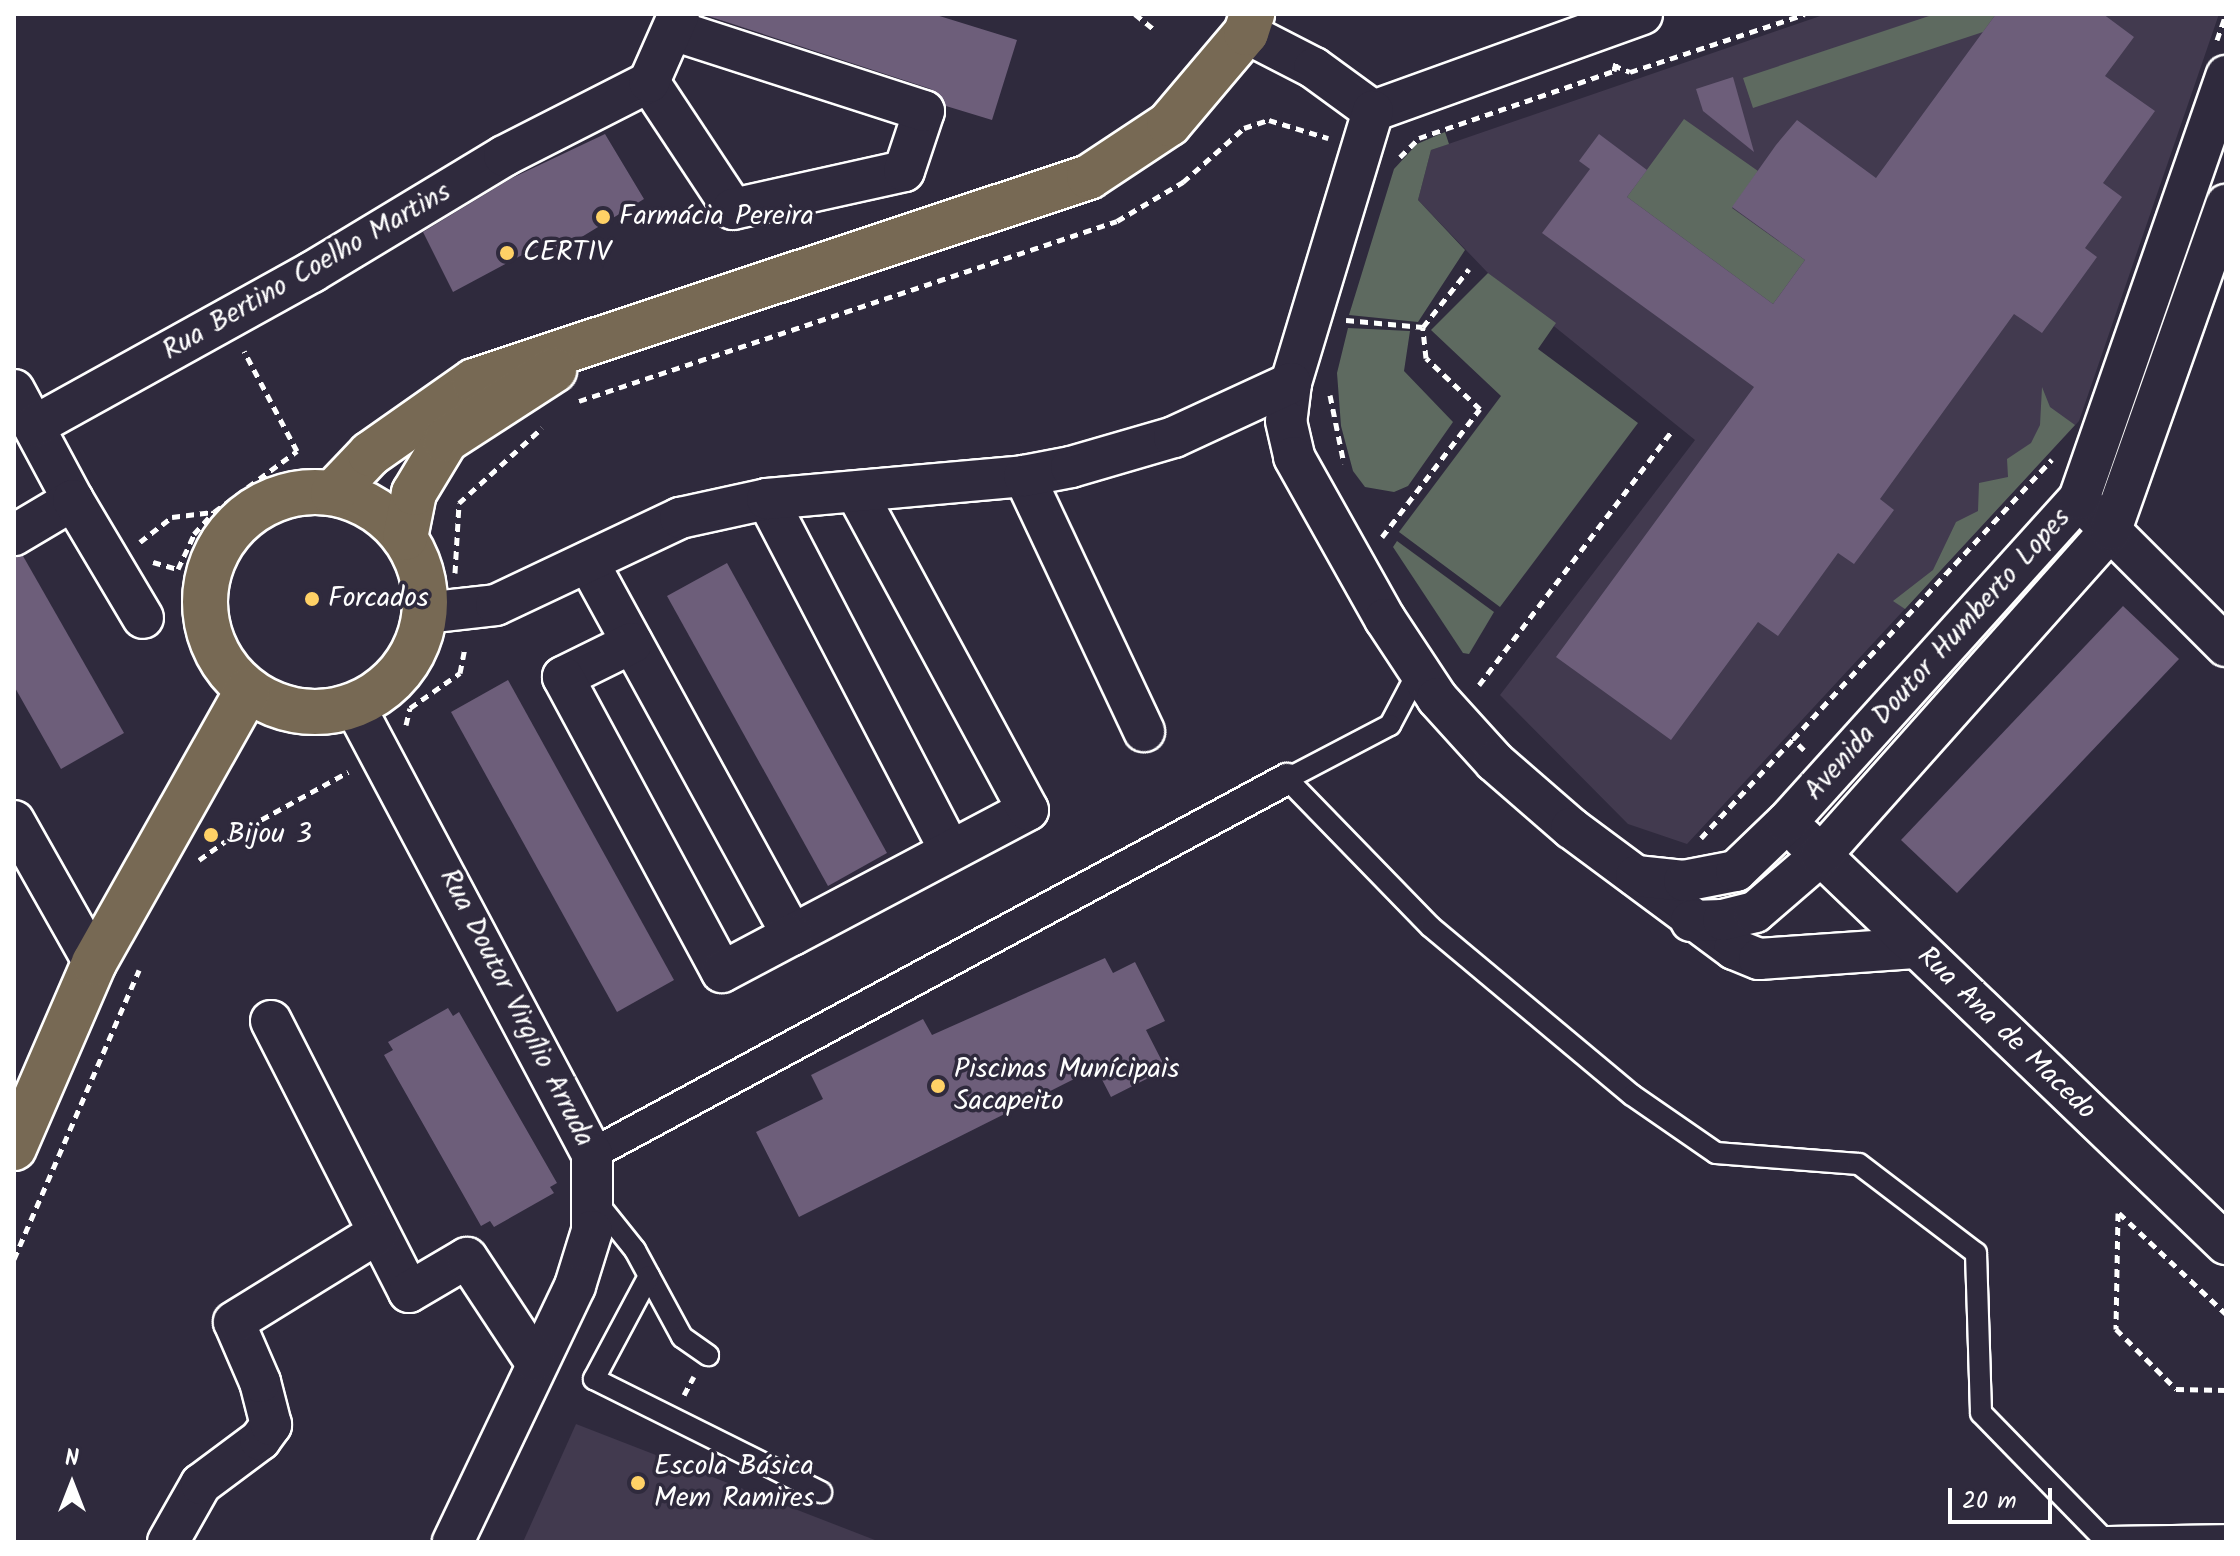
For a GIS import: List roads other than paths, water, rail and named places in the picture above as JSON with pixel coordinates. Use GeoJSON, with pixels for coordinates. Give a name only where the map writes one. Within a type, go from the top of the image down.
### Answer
{"type":"FeatureCollection","features":[{"type":"Feature","properties":{"kind":"main road"},"geometry":{"type":"LineString","coordinates":[[333,493],[370,454],[474,381],[586,348],[1089,177],[1169,124],[1249,23]]}},
{"type":"Feature","properties":{"kind":"main road"},"geometry":{"type":"LineString","coordinates":[[405,538],[414,493],[446,440],[586,348]]}},
{"type":"Feature","properties":{"kind":"main road"},"geometry":{"type":"LineString","coordinates":[[297,493],[333,493],[374,508],[405,538],[443,613],[389,684],[354,705],[317,712],[281,707],[248,690],[223,664],[207,630],[204,594],[213,559],[233,528],[262,505],[297,493]]}},
{"type":"Feature","properties":{"kind":"main road"},"geometry":{"type":"LineString","coordinates":[[14,1148],[94,963],[248,690]]}},
{"type":"Feature","properties":{"kind":"street"},"geometry":{"type":"LineString","coordinates":[[1373,111],[1635,17]]}},
{"type":"Feature","properties":{"kind":"street"},"geometry":{"type":"LineString","coordinates":[[676,22],[924,111],[904,171],[733,209],[649,82],[676,22]]}},
{"type":"Feature","properties":{"kind":"street"},"geometry":{"type":"LineString","coordinates":[[1249,23],[1373,111]]}},
{"type":"Feature","properties":{"kind":"street","name":"Avenida Doutor Humberto Lopes"},"geometry":{"type":"LineString","coordinates":[[1636,876],[1684,881],[1736,871],[1787,822],[2079,499],[2221,60]]}},
{"type":"Feature","properties":{"kind":"street","name":"Rua Bertino Coelho Martins"},"geometry":{"type":"LineString","coordinates":[[34,426],[228,320],[504,156],[649,82]]}},
{"type":"Feature","properties":{"kind":"street"},"geometry":{"type":"LineString","coordinates":[[1373,111],[1291,383],[1286,421],[1294,457],[1338,544],[1437,698],[1495,762],[1571,828],[1691,921],[1759,959],[1915,948]]}},
{"type":"Feature","properties":{"kind":"street"},"geometry":{"type":"LineString","coordinates":[[1691,921],[1723,920],[1755,912],[1821,855],[2111,530],[2226,205]]}},
{"type":"Feature","properties":{"kind":"street"},"geometry":{"type":"LineString","coordinates":[[443,613],[496,605],[680,518],[767,499],[1024,476],[1174,437],[1291,383]]}},
{"type":"Feature","properties":{"kind":"street"},"geometry":{"type":"LineString","coordinates":[[14,390],[73,500],[143,618]]}},
{"type":"Feature","properties":{"kind":"street"},"geometry":{"type":"LineString","coordinates":[[1024,476],[1144,731]]}},
{"type":"Feature","properties":{"kind":"street"},"geometry":{"type":"LineString","coordinates":[[632,643],[563,677],[722,972],[1028,810],[856,492]]}},
{"type":"Feature","properties":{"kind":"street"},"geometry":{"type":"LineString","coordinates":[[767,499],[950,850]]}},
{"type":"Feature","properties":{"kind":"street"},"geometry":{"type":"LineString","coordinates":[[2079,499],[2226,646]]}},
{"type":"Feature","properties":{"kind":"street"},"geometry":{"type":"LineString","coordinates":[[14,535],[73,500]]}},
{"type":"Feature","properties":{"kind":"street"},"geometry":{"type":"LineString","coordinates":[[588,562],[792,935]]}},
{"type":"Feature","properties":{"kind":"street","name":"Rua Doutor Virgílio Arruda"},"geometry":{"type":"LineString","coordinates":[[354,705],[592,1154],[592,1231],[575,1286],[535,1361],[453,1542]]}},
{"type":"Feature","properties":{"kind":"street"},"geometry":{"type":"LineString","coordinates":[[592,1154],[1287,779]]}},
{"type":"Feature","properties":{"kind":"street"},"geometry":{"type":"LineString","coordinates":[[14,821],[94,963]]}},
{"type":"Feature","properties":{"kind":"street","name":"Rua Ana de Macedo"},"geometry":{"type":"LineString","coordinates":[[1787,822],[2226,1244]]}},
{"type":"Feature","properties":{"kind":"street"},"geometry":{"type":"LineString","coordinates":[[271,1021],[409,1292],[467,1258],[535,1361]]}},
{"type":"Feature","properties":{"kind":"street"},"geometry":{"type":"LineString","coordinates":[[168,1542],[201,1484],[260,1440],[271,1425],[260,1382],[234,1322],[378,1233]]}},
{"type":"Feature","properties":{"kind":"lane"},"geometry":{"type":"LineString","coordinates":[[1419,670],[1390,725],[1287,779],[1431,927],[1632,1095],[1716,1153],[1859,1164],[1976,1253],[1981,1413],[2102,1537],[2226,1535]]}},
{"type":"Feature","properties":{"kind":"lane"},"geometry":{"type":"LineString","coordinates":[[592,1197],[649,1276],[682,1337],[708,1355]]}},
{"type":"Feature","properties":{"kind":"lane"},"geometry":{"type":"LineString","coordinates":[[649,1276],[594,1379],[821,1492]]}},
{"type":"Feature","properties":{"kind":"place","name":"Farmácia Pereira"},"geometry":{"type":"Point","coordinates":[603,217]}},
{"type":"Feature","properties":{"kind":"place","name":"CERTIV"},"geometry":{"type":"Point","coordinates":[507,253]}},
{"type":"Feature","properties":{"kind":"place","name":"Forcados"},"geometry":{"type":"Point","coordinates":[312,599]}},
{"type":"Feature","properties":{"kind":"place","name":"Bijou 3"},"geometry":{"type":"Point","coordinates":[211,835]}},
{"type":"Feature","properties":{"kind":"place","name":"Piscinas Munícipais Sacapeito"},"geometry":{"type":"Point","coordinates":[938,1086]}},
{"type":"Feature","properties":{"kind":"place","name":"Escola Básica Mem Ramires"},"geometry":{"type":"Point","coordinates":[638,1483]}}]}
